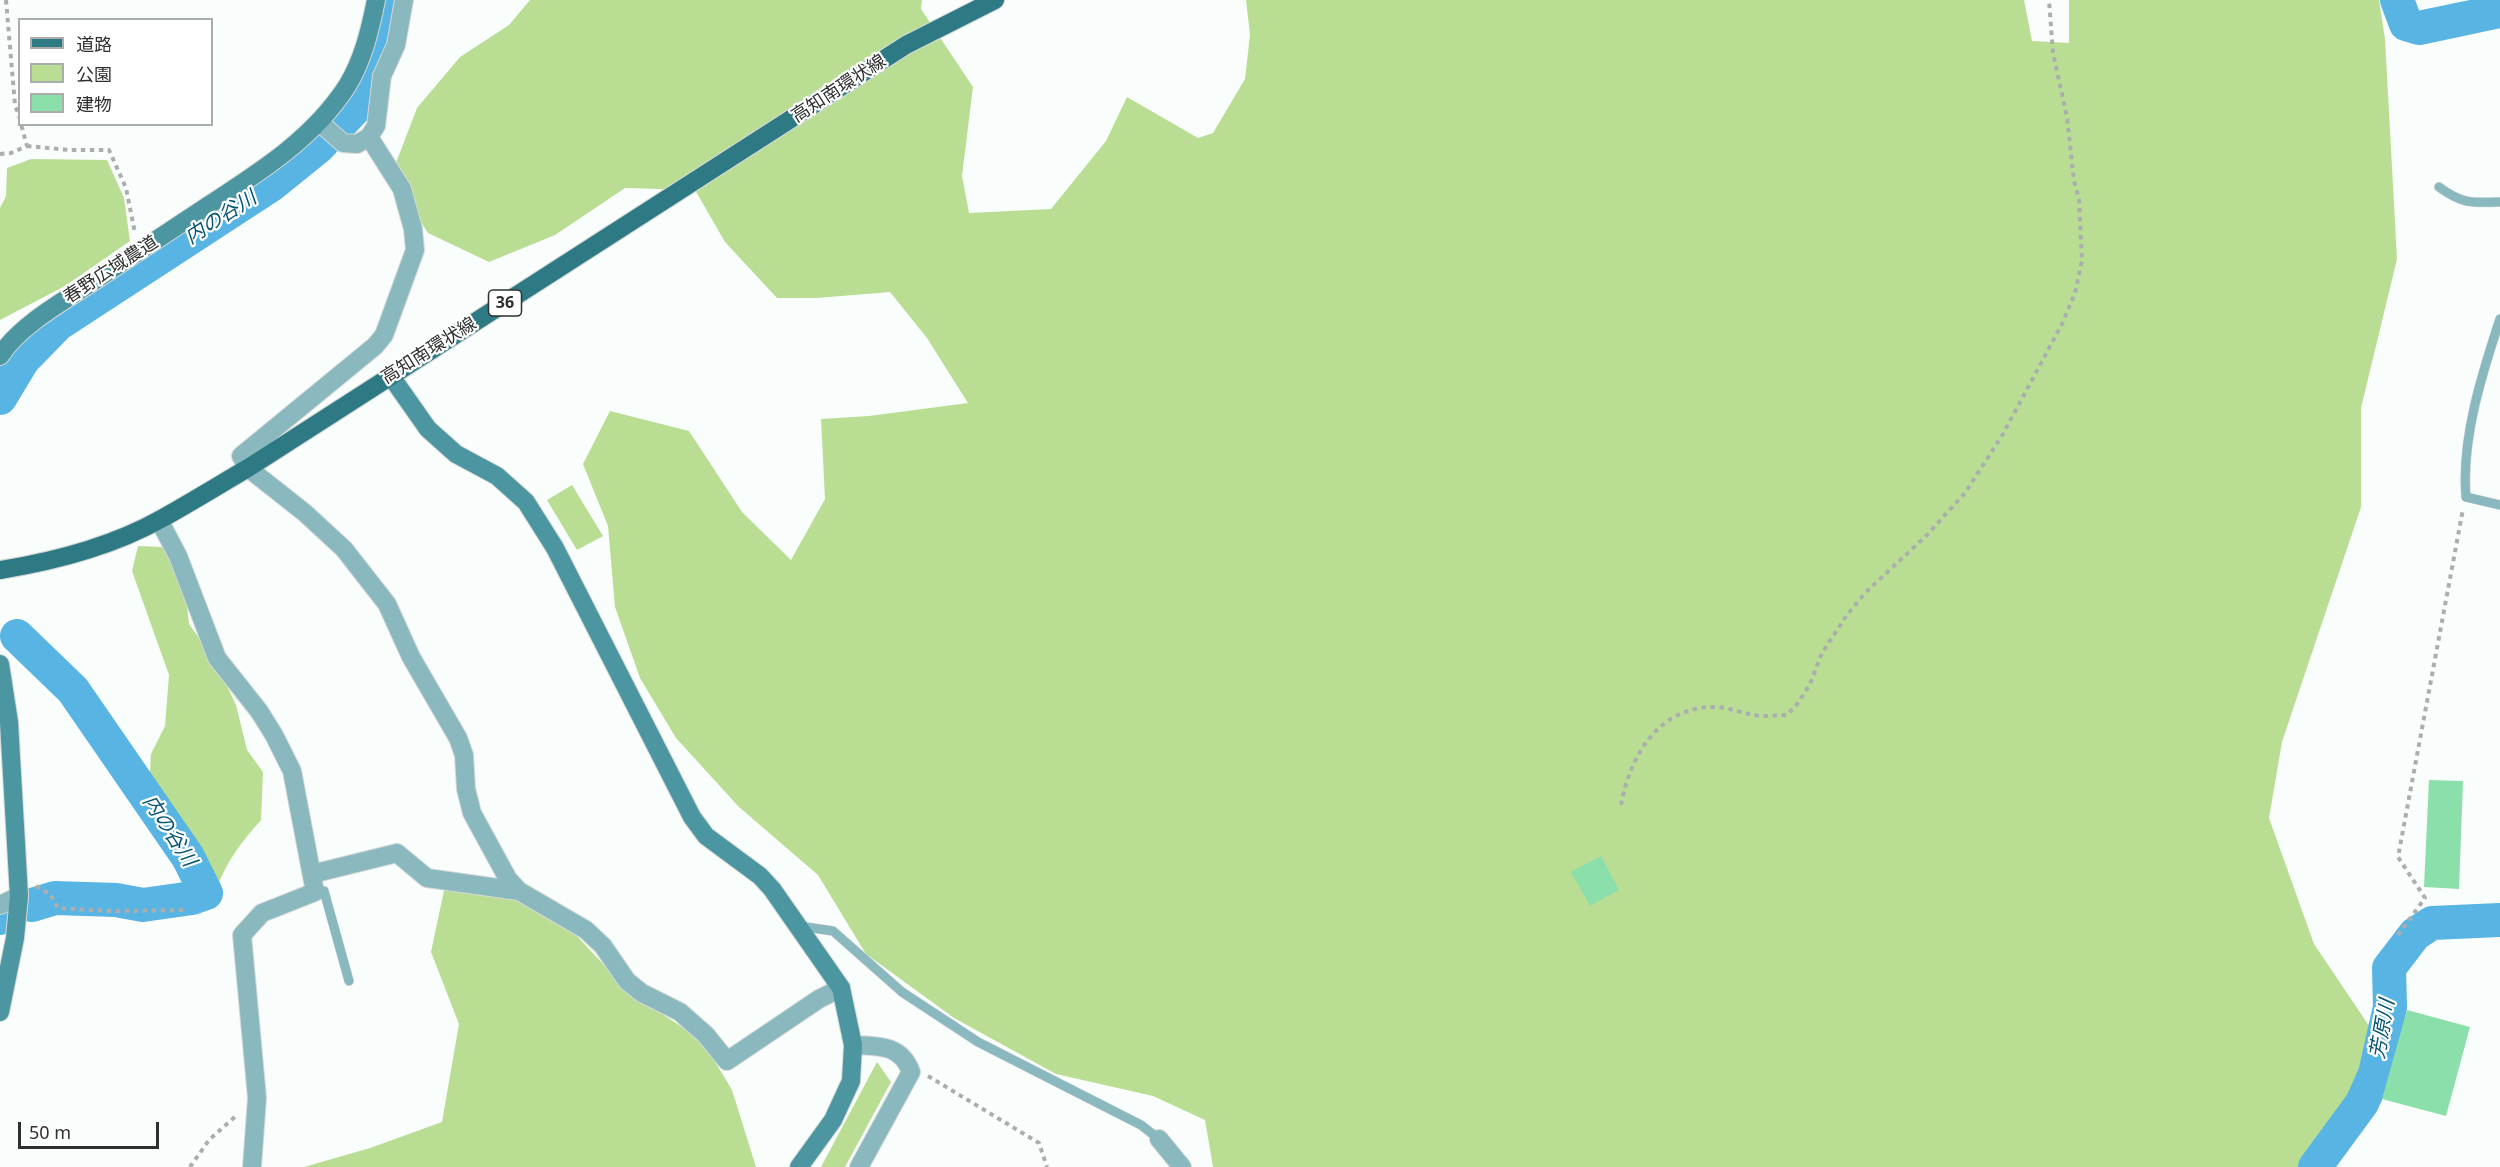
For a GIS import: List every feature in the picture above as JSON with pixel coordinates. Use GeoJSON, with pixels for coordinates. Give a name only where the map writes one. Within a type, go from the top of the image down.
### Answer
{"type":"FeatureCollection","features":[{"type":"Feature","properties":{"kind":"main road","name":"高知南環状線"},"geometry":{"type":"LineString","coordinates":[[0,570],[52,561],[101,546],[159,520],[248,468],[906,45],[995,0]]}},
{"type":"Feature","properties":{"kind":"street","name":"春野広域農道"},"geometry":{"type":"LineString","coordinates":[[0,356],[6,346],[49,311],[286,153],[322,125],[347,85],[368,39],[376,0]]}},
{"type":"Feature","properties":{"kind":"street"},"geometry":{"type":"LineString","coordinates":[[322,125],[343,143],[357,144],[369,137],[376,126],[382,76],[396,45],[404,0]]}},
{"type":"Feature","properties":{"kind":"street"},"geometry":{"type":"LineString","coordinates":[[369,137],[402,189],[413,229],[415,250],[384,334],[375,346],[241,456],[248,468],[305,513],[344,549],[387,604],[411,657],[458,738],[464,755],[466,789],[472,813],[508,879],[519,891],[586,930],[603,946],[627,981],[642,993],[680,1012],[706,1035],[727,1061],[819,999],[841,988]]}},
{"type":"Feature","properties":{"kind":"street"},"geometry":{"type":"LineString","coordinates":[[390,375],[428,429],[456,454],[497,477],[526,502],[555,548],[692,817],[706,836],[760,876],[772,889],[841,988],[853,1045],[850,1082],[833,1120],[799,1167]]}},
{"type":"Feature","properties":{"kind":"street"},"geometry":{"type":"LineString","coordinates":[[159,520],[178,556],[217,658],[259,711],[292,771],[315,892],[262,913],[242,935],[257,1098],[252,1167]]}},
{"type":"Feature","properties":{"kind":"street"},"geometry":{"type":"LineString","coordinates":[[0,664],[9,722],[19,896],[15,938],[0,1011]]}},
{"type":"Feature","properties":{"kind":"street"},"geometry":{"type":"LineString","coordinates":[[312,874],[397,853],[427,878],[519,891]]}},
{"type":"Feature","properties":{"kind":"street"},"geometry":{"type":"LineString","coordinates":[[0,905],[19,896]]}},
{"type":"Feature","properties":{"kind":"street"},"geometry":{"type":"LineString","coordinates":[[853,1045],[883,1046],[907,1060],[910,1072],[859,1167]]}},
{"type":"Feature","properties":{"kind":"street"},"geometry":{"type":"LineString","coordinates":[[1159,1139],[1182,1167]]}},
{"type":"Feature","properties":{"kind":"lane"},"geometry":{"type":"LineString","coordinates":[[2439,188],[2457,200],[2471,203],[2500,202]]}},
{"type":"Feature","properties":{"kind":"lane"},"geometry":{"type":"LineString","coordinates":[[2500,320],[2483,370],[2464,476],[2466,497],[2500,505]]}},
{"type":"Feature","properties":{"kind":"lane"},"geometry":{"type":"LineString","coordinates":[[315,892],[324,891],[349,981]]}},
{"type":"Feature","properties":{"kind":"lane"},"geometry":{"type":"LineString","coordinates":[[796,925],[833,931],[902,993],[978,1042],[1141,1125],[1159,1139]]}},
{"type":"Feature","properties":{"kind":"path"},"geometry":{"type":"LineString","coordinates":[[6,0],[15,105],[18,113]]}},
{"type":"Feature","properties":{"kind":"path"},"geometry":{"type":"LineString","coordinates":[[1621,805],[1626,778],[1657,728],[1684,710],[1714,707],[1753,715],[1787,715],[1810,684],[1822,653],[1865,593],[1927,535],[1965,493],[2003,435],[2041,364],[2075,293],[2082,261],[2079,200],[2074,181],[2067,117],[2053,52],[2049,0]]}},
{"type":"Feature","properties":{"kind":"path"},"geometry":{"type":"LineString","coordinates":[[22,126],[27,146]]}},
{"type":"Feature","properties":{"kind":"path"},"geometry":{"type":"LineString","coordinates":[[0,154],[27,146],[69,150],[109,150],[126,188],[138,252]]}},
{"type":"Feature","properties":{"kind":"path"},"geometry":{"type":"LineString","coordinates":[[2398,935],[2425,898],[2398,857],[2466,497]]}},
{"type":"Feature","properties":{"kind":"path"},"geometry":{"type":"LineString","coordinates":[[50,894],[58,908],[113,911],[185,910]]}},
{"type":"Feature","properties":{"kind":"path"},"geometry":{"type":"LineString","coordinates":[[908,1064],[1040,1143],[1047,1167]]}},
{"type":"Feature","properties":{"kind":"path"},"geometry":{"type":"LineString","coordinates":[[190,1167],[208,1140],[257,1098]]}},
{"type":"Feature","properties":{"kind":"green space"},"geometry":{"type":"Polygon","coordinates":[[[530,0],[922,0],[921,9],[973,87],[962,176],[969,213],[1051,209],[1106,141],[1127,97],[1198,138],[1213,133],[1245,79],[1250,35],[1246,0],[2024,0],[2032,41],[2069,43],[2069,0],[2379,0],[2385,39],[2397,259],[2361,408],[2361,507],[2282,742],[2269,818],[2314,944],[2384,1048],[2320,1167],[1213,1167],[1205,1120],[1153,1096],[1056,1074],[954,1018],[866,954],[818,875],[739,807],[676,738],[640,678],[615,607],[608,526],[583,464],[610,411],[689,431],[742,512],[791,560],[825,499],[821,419],[869,416],[968,403],[927,338],[890,292],[817,298],[777,298],[725,242],[695,190],[625,188],[555,235],[489,262],[428,233],[406,199],[394,168],[417,108],[460,57],[509,25],[530,0]]]}},
{"type":"Feature","properties":{"kind":"green space"},"geometry":{"type":"Polygon","coordinates":[[[31,159],[107,160],[124,198],[130,241],[65,286],[0,320],[0,208],[6,196],[7,168],[31,159]]]}},
{"type":"Feature","properties":{"kind":"green space"},"geometry":{"type":"Polygon","coordinates":[[[572,485],[603,536],[577,550],[547,500],[572,485]]]}},
{"type":"Feature","properties":{"kind":"green space"},"geometry":{"type":"Polygon","coordinates":[[[138,546],[163,547],[184,577],[189,624],[215,660],[236,705],[247,750],[263,772],[261,820],[233,856],[213,897],[201,868],[162,816],[149,790],[151,754],[165,726],[169,675],[132,571],[138,546]]]}},
{"type":"Feature","properties":{"kind":"green space"},"geometry":{"type":"Polygon","coordinates":[[[446,881],[498,888],[563,921],[630,993],[702,1040],[732,1090],[756,1167],[304,1167],[370,1148],[442,1122],[459,1024],[431,952],[446,881]]]}},
{"type":"Feature","properties":{"kind":"green space"},"geometry":{"type":"Polygon","coordinates":[[[877,1062],[891,1082],[845,1167],[821,1167],[877,1062]]]}},
{"type":"Feature","properties":{"kind":"building"},"geometry":{"type":"Polygon","coordinates":[[[2429,780],[2463,781],[2459,889],[2424,887],[2429,780]]]}},
{"type":"Feature","properties":{"kind":"building"},"geometry":{"type":"Polygon","coordinates":[[[1601,856],[1619,890],[1590,906],[1571,872],[1601,856]]]}},
{"type":"Feature","properties":{"kind":"building"},"geometry":{"type":"Polygon","coordinates":[[[2407,1010],[2470,1027],[2446,1116],[2382,1099],[2407,1010]]]}},
{"type":"Feature","properties":{"kind":"waterway","name":"内の谷川"},"geometry":{"type":"LineString","coordinates":[[0,398],[23,360],[58,324],[271,185],[318,147],[359,104],[384,44],[393,0]]}},
{"type":"Feature","properties":{"kind":"waterway","name":"芳原川"},"geometry":{"type":"LineString","coordinates":[[2397,0],[2406,24],[2419,28],[2500,11]]}},
{"type":"Feature","properties":{"kind":"waterway","name":"内の谷川"},"geometry":{"type":"LineString","coordinates":[[17,636],[73,690],[188,857],[206,893],[192,898],[143,905],[116,900],[55,898],[32,905]]}},
{"type":"Feature","properties":{"kind":"waterway","name":"内の谷川"},"geometry":{"type":"LineString","coordinates":[[0,918],[9,913]]}},
{"type":"Feature","properties":{"kind":"waterway","name":"芳原川"},"geometry":{"type":"LineString","coordinates":[[2315,1167],[2362,1103],[2375,1074],[2390,1007],[2389,968],[2415,934],[2432,923],[2500,920]]}}]}
